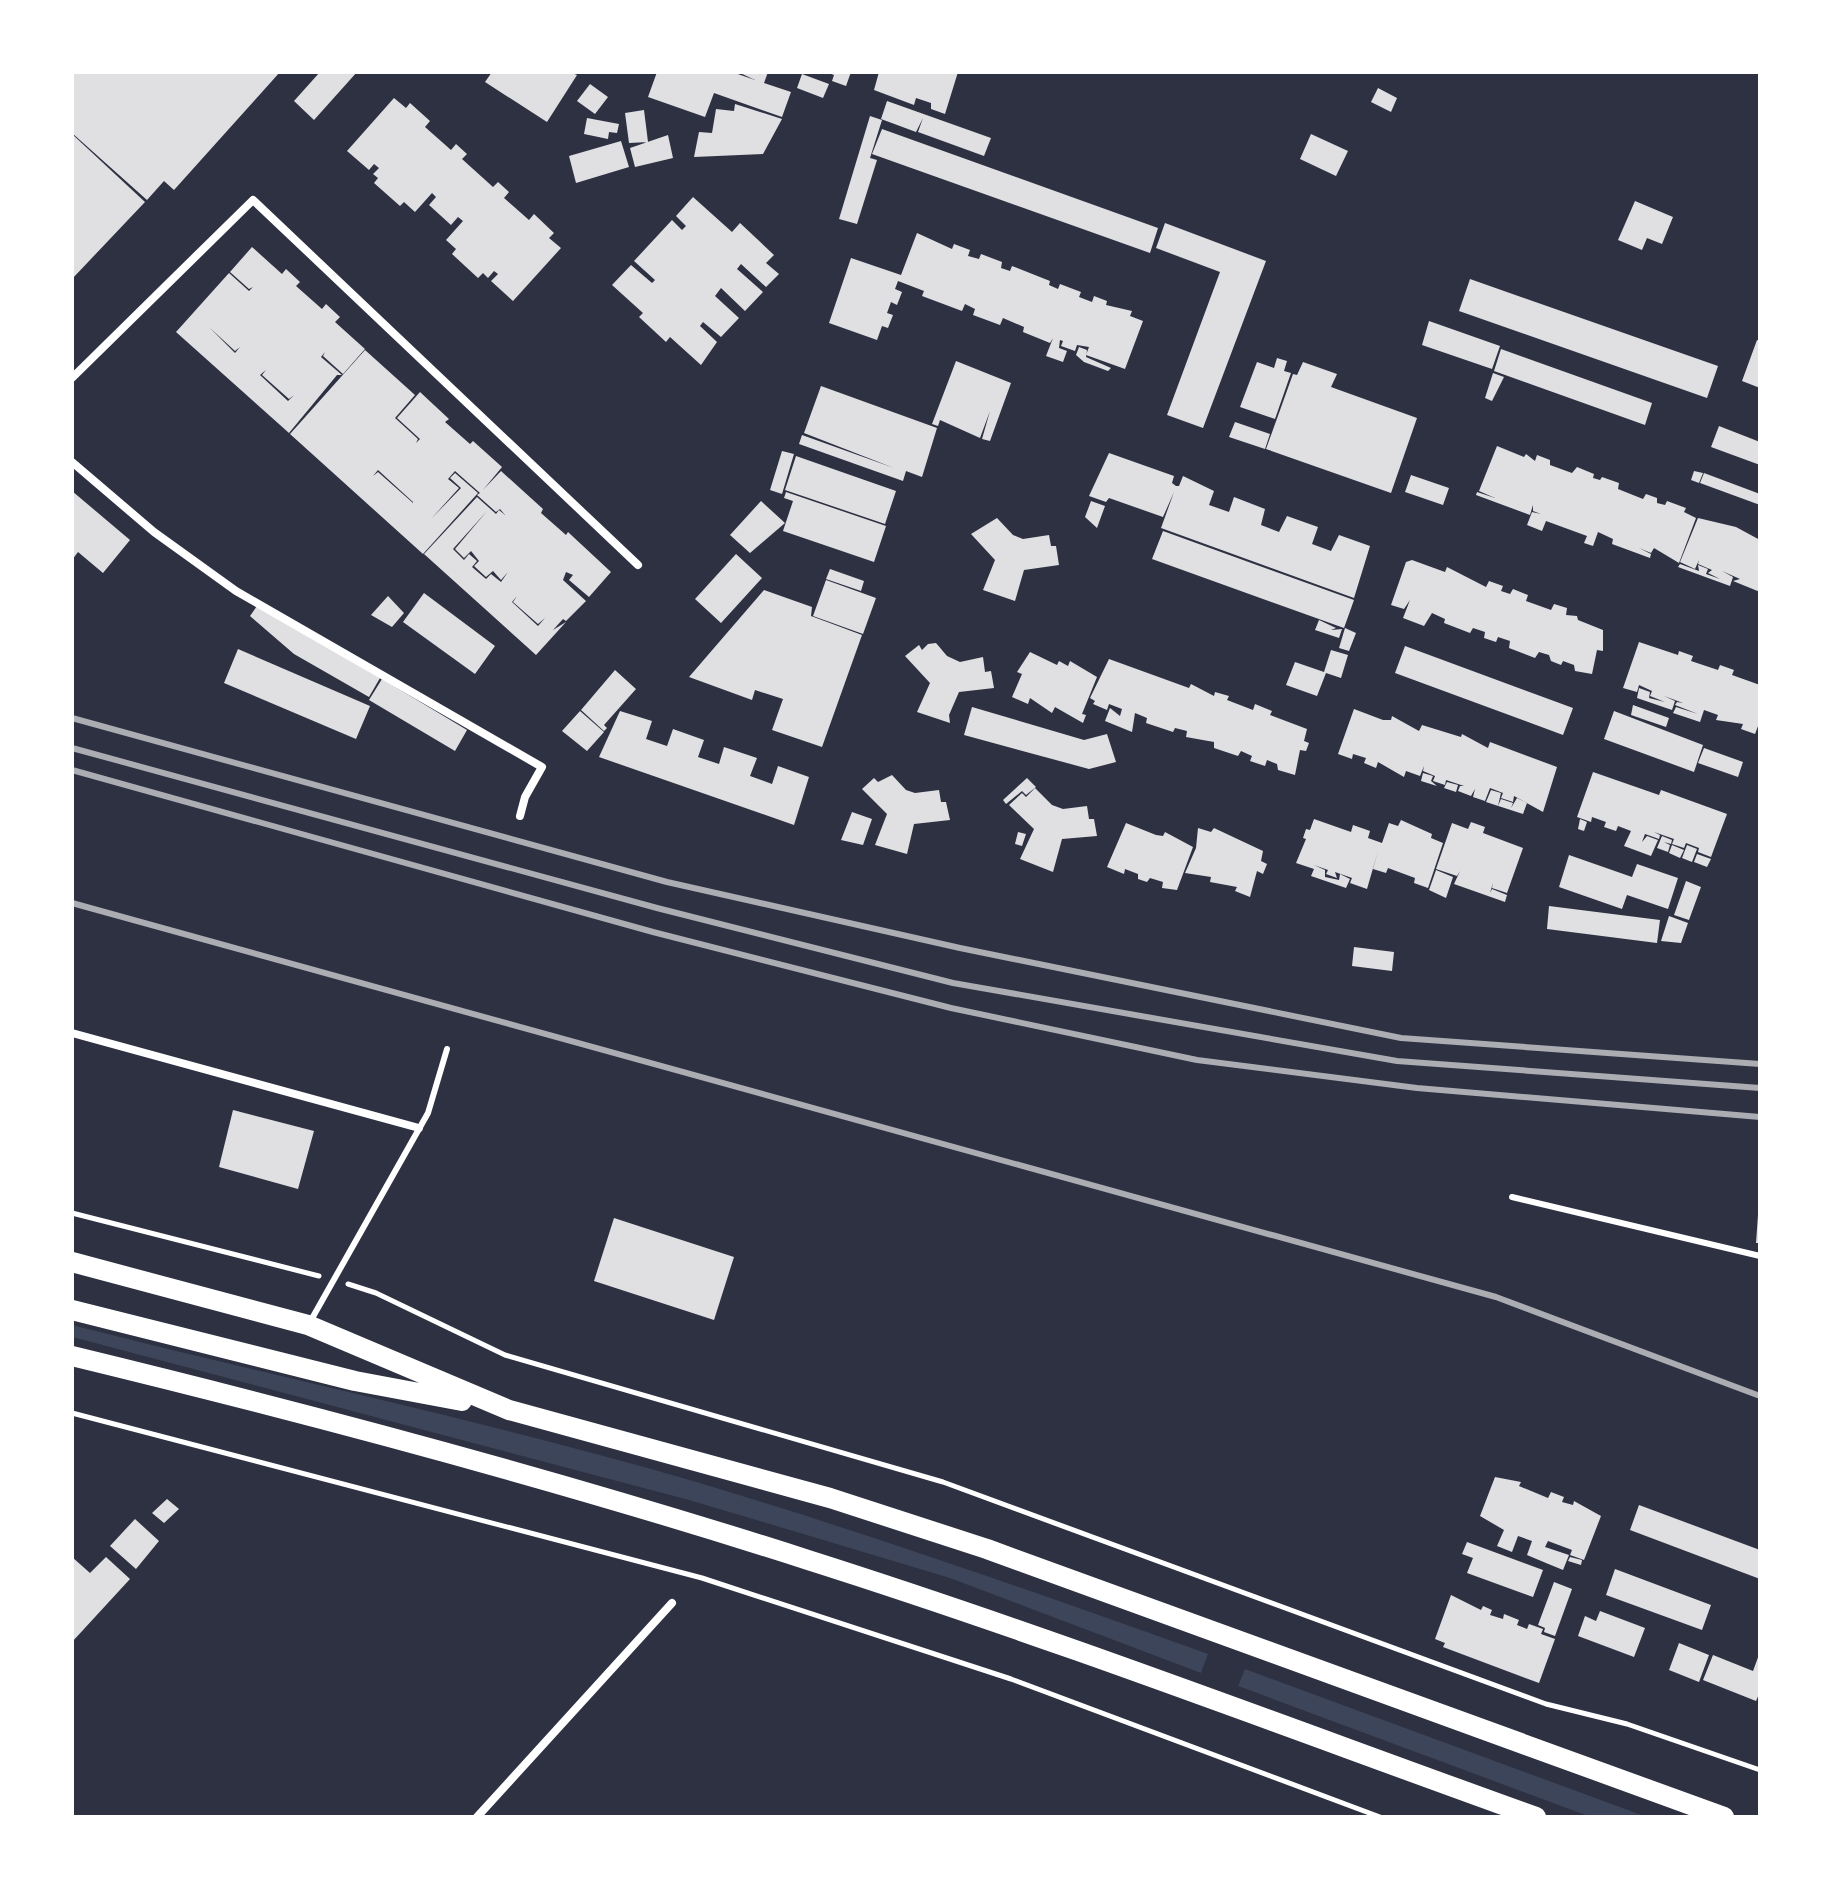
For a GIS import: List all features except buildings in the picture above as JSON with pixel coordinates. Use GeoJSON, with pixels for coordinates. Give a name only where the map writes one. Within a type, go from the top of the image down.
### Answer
{"type":"FeatureCollection","features":[{"type":"Feature","properties":{"kind":"main road"},"geometry":{"type":"LineString","coordinates":[[72,1262],[308,1325],[509,1410]]}},
{"type":"Feature","properties":{"kind":"main road"},"geometry":{"type":"LineString","coordinates":[[72,1310],[355,1381],[509,1410],[787,1485],[987,1549],[1724,1817]]}},
{"type":"Feature","properties":{"kind":"main road"},"geometry":{"type":"LineString","coordinates":[[72,1356],[536,1477],[809,1560],[1010,1627],[1536,1817]]}},
{"type":"Feature","properties":{"kind":"street"},"geometry":{"type":"LineString","coordinates":[[72,378],[253,200],[638,565]]}},
{"type":"Feature","properties":{"kind":"street"},"geometry":{"type":"LineString","coordinates":[[72,462],[154,532],[236,591],[542,767],[520,816]]}},
{"type":"Feature","properties":{"kind":"street"},"geometry":{"type":"LineString","coordinates":[[72,1033],[419,1128]]}},
{"type":"Feature","properties":{"kind":"street"},"geometry":{"type":"LineString","coordinates":[[477,1817],[672,1603]]}},
{"type":"Feature","properties":{"kind":"lane"},"geometry":{"type":"LineString","coordinates":[[308,1325],[428,1113],[447,1049]]}},
{"type":"Feature","properties":{"kind":"lane"},"geometry":{"type":"LineString","coordinates":[[1512,1197],[1760,1256]]}},
{"type":"Feature","properties":{"kind":"path"},"geometry":{"type":"LineString","coordinates":[[72,1213],[376,1293],[505,1355],[943,1482],[1546,1704],[1627,1724],[1760,1770]]}},
{"type":"Feature","properties":{"kind":"path"},"geometry":{"type":"LineString","coordinates":[[72,1413],[702,1578],[1011,1679],[1380,1817]]}},
{"type":"Feature","properties":{"kind":"shaded area"},"geometry":{"type":"Polygon","coordinates":[[[72,1325],[461,1419],[693,1481],[952,1564],[1208,1654],[1201,1673],[950,1578],[689,1500],[72,1337],[72,1325]]]}},
{"type":"Feature","properties":{"kind":"shaded area"},"geometry":{"type":"Polygon","coordinates":[[[1245,1669],[1647,1817],[1591,1817],[1238,1686],[1245,1669]]]}},
{"type":"Feature","properties":{"kind":"railway"},"geometry":{"type":"LineString","coordinates":[[72,718],[667,882],[960,948],[1401,1038],[1760,1064]]}},
{"type":"Feature","properties":{"kind":"railway"},"geometry":{"type":"LineString","coordinates":[[72,748],[657,908],[953,983],[1397,1061],[1760,1088]]}},
{"type":"Feature","properties":{"kind":"railway"},"geometry":{"type":"LineString","coordinates":[[72,770],[653,932],[951,1008],[1197,1060],[1417,1088],[1760,1117]]}},
{"type":"Feature","properties":{"kind":"railway"},"geometry":{"type":"LineString","coordinates":[[72,903],[1496,1297],[1760,1396]]}}]}
